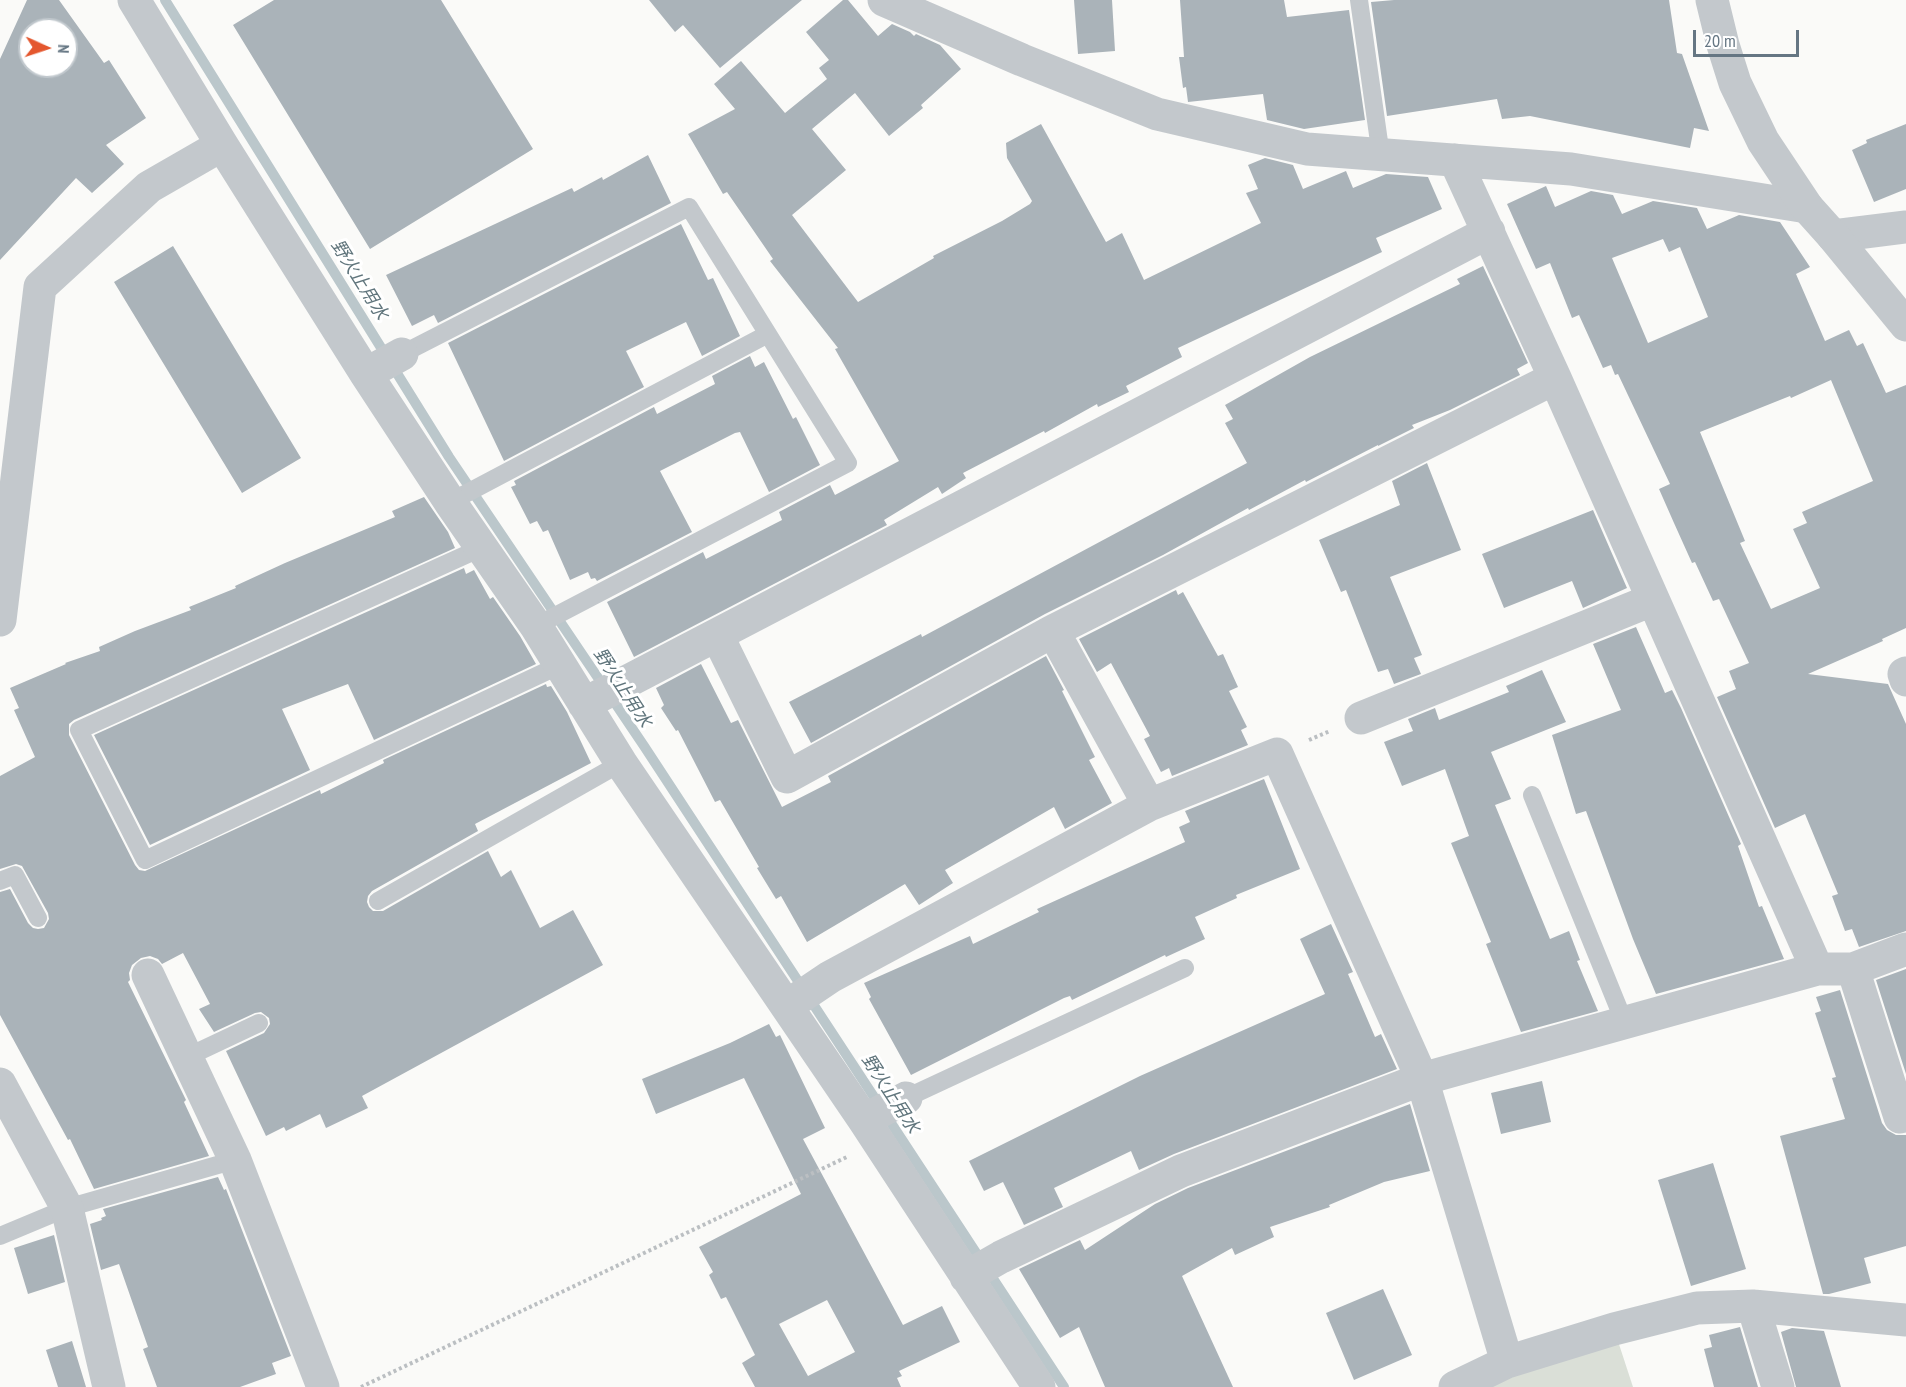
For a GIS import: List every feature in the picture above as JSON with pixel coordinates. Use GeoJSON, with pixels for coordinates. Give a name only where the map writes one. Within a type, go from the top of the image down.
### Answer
{"type":"FeatureCollection","features":[{"type":"Feature","properties":{"kind":"street"},"geometry":{"type":"LineString","coordinates":[[134,0],[222,145],[382,365],[457,499],[481,548],[540,624],[560,665],[600,696],[621,763],[870,1127],[1039,1387]]}},
{"type":"Feature","properties":{"kind":"street"},"geometry":{"type":"LineString","coordinates":[[1712,0],[1735,83],[1763,141],[1807,207],[1906,325]]}},
{"type":"Feature","properties":{"kind":"street"},"geometry":{"type":"LineString","coordinates":[[899,2],[1022,60],[1157,114],[1307,149],[1571,169],[1807,207]]}},
{"type":"Feature","properties":{"kind":"street"},"geometry":{"type":"LineString","coordinates":[[0,620],[40,286],[149,187],[222,145]]}},
{"type":"Feature","properties":{"kind":"street"},"geometry":{"type":"LineString","coordinates":[[1455,160],[1555,378],[1817,969]]}},
{"type":"Feature","properties":{"kind":"street"},"geometry":{"type":"LineString","coordinates":[[1833,236],[1906,226]]}},
{"type":"Feature","properties":{"kind":"street"},"geometry":{"type":"LineString","coordinates":[[600,696],[1489,232]]}},
{"type":"Feature","properties":{"kind":"street"},"geometry":{"type":"LineString","coordinates":[[717,634],[787,777],[1053,631],[1555,378]]}},
{"type":"Feature","properties":{"kind":"street"},"geometry":{"type":"LineString","coordinates":[[1361,718],[1652,600]]}},
{"type":"Feature","properties":{"kind":"street"},"geometry":{"type":"LineString","coordinates":[[1053,631],[1149,806]]}},
{"type":"Feature","properties":{"kind":"street"},"geometry":{"type":"LineString","coordinates":[[1906,673],[1904,674],[1906,680]]}},
{"type":"Feature","properties":{"kind":"street"},"geometry":{"type":"LineString","coordinates":[[788,1005],[830,977],[1149,806],[1277,754],[1422,1079],[1506,1362]]}},
{"type":"Feature","properties":{"kind":"street"},"geometry":{"type":"LineString","coordinates":[[967,1276],[1001,1257],[1181,1172],[1422,1079],[1817,969],[1853,969],[1906,949]]}},
{"type":"Feature","properties":{"kind":"street"},"geometry":{"type":"LineString","coordinates":[[1853,969],[1900,1116],[1906,1115]]}},
{"type":"Feature","properties":{"kind":"street"},"geometry":{"type":"LineString","coordinates":[[148,975],[235,1160],[323,1387]]}},
{"type":"Feature","properties":{"kind":"street"},"geometry":{"type":"LineString","coordinates":[[0,1084],[67,1208],[109,1387]]}},
{"type":"Feature","properties":{"kind":"street"},"geometry":{"type":"LineString","coordinates":[[870,1127],[906,1098]]}},
{"type":"Feature","properties":{"kind":"street"},"geometry":{"type":"LineString","coordinates":[[1753,1306],[1778,1387]]}},
{"type":"Feature","properties":{"kind":"street"},"geometry":{"type":"LineString","coordinates":[[1455,1387],[1506,1362],[1614,1329],[1697,1308],[1753,1306],[1906,1320]]}},
{"type":"Feature","properties":{"kind":"lane"},"geometry":{"type":"LineString","coordinates":[[1359,0],[1381,156]]}},
{"type":"Feature","properties":{"kind":"lane"},"geometry":{"type":"LineString","coordinates":[[382,365],[688,207],[848,463],[540,624]]}},
{"type":"Feature","properties":{"kind":"lane"},"geometry":{"type":"LineString","coordinates":[[457,499],[768,334]]}},
{"type":"Feature","properties":{"kind":"lane"},"geometry":{"type":"LineString","coordinates":[[481,548],[79,730],[145,860],[560,665]]}},
{"type":"Feature","properties":{"kind":"lane"},"geometry":{"type":"LineString","coordinates":[[378,901],[621,763]]}},
{"type":"Feature","properties":{"kind":"lane"},"geometry":{"type":"LineString","coordinates":[[1532,795],[1625,1024]]}},
{"type":"Feature","properties":{"kind":"lane"},"geometry":{"type":"LineString","coordinates":[[0,881],[15,875],[38,918]]}},
{"type":"Feature","properties":{"kind":"lane"},"geometry":{"type":"LineString","coordinates":[[906,1098],[1185,968]]}},
{"type":"Feature","properties":{"kind":"lane"},"geometry":{"type":"LineString","coordinates":[[187,1058],[260,1023]]}},
{"type":"Feature","properties":{"kind":"lane"},"geometry":{"type":"LineString","coordinates":[[0,1236],[67,1208],[235,1160]]}},
{"type":"Feature","properties":{"kind":"path"},"geometry":{"type":"LineString","coordinates":[[1277,754],[1361,718]]}},
{"type":"Feature","properties":{"kind":"path"},"geometry":{"type":"LineString","coordinates":[[362,1387],[870,1127]]}},
{"type":"Feature","properties":{"kind":"shaded area"},"geometry":{"type":"Polygon","coordinates":[[[1614,1329],[1633,1387],[1455,1387],[1614,1329]]]}},
{"type":"Feature","properties":{"kind":"building"},"geometry":{"type":"Polygon","coordinates":[[[27,0],[59,0],[72,18],[19,18],[27,0]]]}},
{"type":"Feature","properties":{"kind":"building"},"geometry":{"type":"Polygon","coordinates":[[[274,0],[441,0],[533,149],[370,249],[233,25],[274,0]]]}},
{"type":"Feature","properties":{"kind":"building"},"geometry":{"type":"Polygon","coordinates":[[[649,0],[802,0],[720,68],[683,25],[675,32],[649,0]]]}},
{"type":"Feature","properties":{"kind":"building"},"geometry":{"type":"Polygon","coordinates":[[[843,0],[848,0],[878,36],[892,24],[914,36],[916,34],[940,45],[961,69],[921,105],[923,108],[889,136],[855,93],[812,129],[846,170],[792,215],[858,302],[934,258],[933,256],[1030,204],[1032,201],[1007,158],[1006,143],[1041,124],[1106,242],[1122,233],[1144,280],[1261,223],[1246,193],[1258,189],[1248,165],[1265,158],[1293,165],[1303,189],[1346,171],[1353,188],[1386,174],[1428,177],[1442,209],[1376,238],[1382,252],[1178,348],[1182,357],[1126,386],[1129,392],[1098,407],[1097,404],[1045,433],[1044,431],[963,473],[966,478],[942,494],[938,487],[884,520],[887,525],[634,657],[607,602],[703,552],[706,559],[782,520],[779,512],[830,485],[835,495],[899,461],[835,349],[838,348],[770,261],[773,259],[727,192],[723,194],[688,134],[735,109],[714,84],[741,61],[785,113],[827,79],[819,68],[829,60],[806,32],[843,0]]]}},
{"type":"Feature","properties":{"kind":"building"},"geometry":{"type":"Polygon","coordinates":[[[1074,0],[1112,0],[1115,51],[1078,54],[1074,0]]]}},
{"type":"Feature","properties":{"kind":"building"},"geometry":{"type":"Polygon","coordinates":[[[1180,0],[1284,0],[1287,17],[1349,10],[1365,120],[1304,129],[1267,120],[1263,94],[1188,102],[1186,87],[1183,88],[1179,57],[1184,57],[1180,0]]]}},
{"type":"Feature","properties":{"kind":"building"},"geometry":{"type":"Polygon","coordinates":[[[1394,0],[1669,0],[1677,53],[1682,54],[1709,131],[1694,128],[1690,148],[1530,116],[1502,119],[1497,99],[1387,116],[1371,2],[1394,0]]]}},
{"type":"Feature","properties":{"kind":"building"},"geometry":{"type":"Polygon","coordinates":[[[18,20],[18,78],[78,78],[78,27],[104,63],[109,60],[146,118],[106,145],[124,164],[92,193],[76,178],[0,260],[0,59],[18,20]]]}},
{"type":"Feature","properties":{"kind":"building"},"geometry":{"type":"Polygon","coordinates":[[[1906,124],[1906,189],[1874,202],[1852,150],[1867,143],[1866,140],[1906,124]]]}},
{"type":"Feature","properties":{"kind":"building"},"geometry":{"type":"Polygon","coordinates":[[[648,155],[671,203],[438,323],[434,315],[412,326],[386,275],[572,188],[574,192],[602,177],[603,180],[648,155]]]}},
{"type":"Feature","properties":{"kind":"building"},"geometry":{"type":"Polygon","coordinates":[[[1546,186],[1555,207],[1591,191],[1613,195],[1622,214],[1653,201],[1697,208],[1707,229],[1739,215],[1780,222],[1810,267],[1796,274],[1825,341],[1849,330],[1857,346],[1863,343],[1886,393],[1906,385],[1906,628],[1882,639],[1883,641],[1808,674],[1888,684],[1906,724],[1906,931],[1859,947],[1852,929],[1845,931],[1832,896],[1838,894],[1805,814],[1775,828],[1717,697],[1736,689],[1729,671],[1749,663],[1719,599],[1713,601],[1695,562],[1692,563],[1659,489],[1670,484],[1618,374],[1615,375],[1611,365],[1603,368],[1579,315],[1572,318],[1550,263],[1536,269],[1507,204],[1546,186]],[[1663,239],[1612,258],[1648,343],[1708,317],[1680,247],[1669,252],[1663,239]],[[1831,380],[1791,398],[1790,396],[1700,432],[1745,541],[1740,543],[1771,609],[1820,588],[1793,529],[1807,523],[1802,512],[1873,481],[1831,380]]]}},
{"type":"Feature","properties":{"kind":"building"},"geometry":{"type":"Polygon","coordinates":[[[681,224],[708,280],[713,278],[740,336],[702,356],[686,322],[626,351],[644,387],[504,461],[448,343],[681,224]]]}},
{"type":"Feature","properties":{"kind":"building"},"geometry":{"type":"Polygon","coordinates":[[[173,246],[301,458],[242,493],[114,282],[173,246]]]}},
{"type":"Feature","properties":{"kind":"building"},"geometry":{"type":"Polygon","coordinates":[[[1483,266],[1528,363],[1517,369],[1520,375],[1450,410],[1412,425],[1414,428],[1306,482],[1305,480],[1249,510],[1248,508],[1163,555],[1045,614],[811,743],[789,702],[921,634],[922,637],[1247,463],[1225,423],[1233,419],[1225,405],[1310,357],[1460,284],[1457,279],[1483,266]]]}},
{"type":"Feature","properties":{"kind":"building"},"geometry":{"type":"Polygon","coordinates":[[[750,356],[755,367],[764,362],[793,419],[796,417],[820,465],[769,492],[740,432],[735,433],[660,471],[692,532],[597,581],[595,578],[591,579],[588,572],[570,580],[548,530],[543,532],[537,521],[530,524],[511,487],[516,485],[514,481],[654,407],[657,414],[715,384],[712,376],[750,356]]]}},
{"type":"Feature","properties":{"kind":"building"},"geometry":{"type":"Polygon","coordinates":[[[1427,463],[1461,550],[1390,577],[1422,655],[1414,658],[1421,674],[1394,684],[1388,669],[1378,672],[1346,590],[1341,592],[1319,540],[1400,505],[1392,481],[1427,463]]]}},
{"type":"Feature","properties":{"kind":"building"},"geometry":{"type":"Polygon","coordinates":[[[424,497],[448,532],[455,548],[74,720],[69,724],[69,735],[135,865],[139,870],[145,871],[320,790],[321,794],[384,763],[383,760],[546,684],[547,687],[551,686],[567,712],[591,763],[475,824],[478,831],[372,891],[367,902],[373,911],[383,911],[488,851],[501,877],[511,870],[540,928],[573,910],[603,965],[362,1096],[368,1108],[326,1128],[320,1114],[286,1131],[284,1127],[266,1136],[226,1051],[264,1033],[270,1024],[269,1018],[261,1012],[255,1013],[214,1032],[199,1009],[210,1004],[183,953],[162,964],[158,959],[150,956],[141,958],[132,965],[128,982],[186,1100],[184,1102],[209,1156],[94,1189],[70,1139],[68,1140],[0,1015],[0,892],[10,889],[33,928],[44,928],[49,919],[48,913],[22,866],[16,864],[0,869],[0,776],[35,757],[14,710],[19,708],[10,688],[65,663],[100,651],[99,647],[191,610],[189,607],[236,588],[235,586],[285,563],[395,517],[392,511],[424,497]]]}},
{"type":"Feature","properties":{"kind":"building"},"geometry":{"type":"Polygon","coordinates":[[[1593,510],[1627,588],[1583,608],[1572,581],[1504,608],[1482,554],[1593,510]]]}},
{"type":"Feature","properties":{"kind":"building"},"geometry":{"type":"Polygon","coordinates":[[[464,568],[466,574],[474,570],[490,599],[493,597],[536,664],[374,740],[348,684],[282,709],[310,770],[150,845],[94,735],[464,568]]]}},
{"type":"Feature","properties":{"kind":"building"},"geometry":{"type":"Polygon","coordinates":[[[1176,590],[1178,595],[1183,592],[1218,656],[1223,654],[1238,687],[1229,691],[1247,727],[1241,730],[1248,745],[1172,776],[1169,768],[1161,772],[1144,739],[1150,736],[1111,663],[1097,672],[1079,639],[1176,590]]]}},
{"type":"Feature","properties":{"kind":"building"},"geometry":{"type":"Polygon","coordinates":[[[1636,627],[1665,693],[1672,690],[1681,708],[1741,844],[1738,846],[1759,907],[1762,906],[1784,959],[1656,994],[1633,939],[1586,811],[1576,814],[1552,735],[1621,710],[1593,644],[1636,627]]]}},
{"type":"Feature","properties":{"kind":"building"},"geometry":{"type":"Polygon","coordinates":[[[1046,656],[1095,757],[1089,760],[1112,803],[1065,829],[1054,807],[945,870],[953,883],[919,905],[905,884],[807,942],[781,896],[776,899],[757,868],[759,867],[720,800],[715,802],[678,730],[676,731],[661,708],[664,705],[656,688],[701,664],[731,723],[738,720],[782,807],[831,782],[828,776],[1046,656]]]}},
{"type":"Feature","properties":{"kind":"building"},"geometry":{"type":"Polygon","coordinates":[[[1542,670],[1566,722],[1491,752],[1511,799],[1495,805],[1550,939],[1569,931],[1580,960],[1577,961],[1598,1011],[1521,1032],[1486,944],[1491,942],[1451,843],[1469,836],[1445,769],[1402,786],[1384,742],[1413,731],[1408,719],[1435,708],[1439,720],[1509,692],[1506,686],[1542,670]]]}},
{"type":"Feature","properties":{"kind":"building"},"geometry":{"type":"Polygon","coordinates":[[[1264,779],[1300,869],[1236,895],[1237,898],[1195,917],[1205,939],[1166,957],[1165,955],[1072,1000],[1070,996],[1064,998],[911,1075],[869,999],[871,997],[864,983],[970,936],[973,944],[1039,912],[1037,909],[1185,842],[1179,827],[1190,822],[1185,811],[1264,779]]]}},
{"type":"Feature","properties":{"kind":"building"},"geometry":{"type":"Polygon","coordinates":[[[1331,924],[1353,972],[1348,974],[1375,1037],[1381,1034],[1397,1069],[1174,1154],[1139,1170],[1131,1151],[1054,1188],[1063,1207],[1024,1225],[1003,1182],[984,1191],[969,1161],[1140,1076],[1325,994],[1300,939],[1331,924]]]}},
{"type":"Feature","properties":{"kind":"building"},"geometry":{"type":"Polygon","coordinates":[[[1906,969],[1906,1074],[1876,980],[1906,969]]]}},
{"type":"Feature","properties":{"kind":"building"},"geometry":{"type":"Polygon","coordinates":[[[1840,990],[1882,1123],[1887,1130],[1896,1135],[1906,1135],[1906,1246],[1864,1258],[1871,1283],[1823,1294],[1780,1136],[1845,1119],[1832,1078],[1836,1077],[1815,1013],[1821,1011],[1816,997],[1840,990]]]}},
{"type":"Feature","properties":{"kind":"building"},"geometry":{"type":"Polygon","coordinates":[[[769,1024],[776,1037],[780,1035],[825,1128],[803,1139],[903,1325],[942,1306],[960,1342],[899,1371],[902,1376],[897,1378],[901,1387],[755,1387],[742,1363],[755,1355],[726,1297],[721,1299],[709,1275],[713,1272],[699,1247],[801,1194],[744,1078],[656,1114],[642,1079],[730,1043],[769,1024]],[[827,1300],[779,1324],[808,1376],[855,1352],[827,1300]]]}},
{"type":"Feature","properties":{"kind":"building"},"geometry":{"type":"Polygon","coordinates":[[[1542,1081],[1551,1122],[1501,1134],[1491,1093],[1542,1081]]]}},
{"type":"Feature","properties":{"kind":"building"},"geometry":{"type":"Polygon","coordinates":[[[1410,1104],[1430,1171],[1384,1182],[1329,1205],[1330,1207],[1270,1227],[1274,1237],[1235,1255],[1232,1248],[1182,1276],[1233,1387],[1105,1387],[1079,1327],[1060,1338],[1019,1269],[1080,1240],[1085,1250],[1155,1204],[1188,1188],[1410,1104]]]}},
{"type":"Feature","properties":{"kind":"building"},"geometry":{"type":"Polygon","coordinates":[[[1713,1163],[1746,1269],[1691,1286],[1658,1180],[1713,1163]]]}},
{"type":"Feature","properties":{"kind":"building"},"geometry":{"type":"Polygon","coordinates":[[[218,1177],[224,1190],[226,1189],[291,1356],[272,1363],[276,1374],[240,1387],[157,1387],[143,1349],[148,1347],[119,1264],[101,1270],[90,1224],[106,1216],[103,1209],[218,1177]]]}},
{"type":"Feature","properties":{"kind":"building"},"geometry":{"type":"Polygon","coordinates":[[[54,1235],[65,1282],[28,1294],[14,1248],[54,1235]]]}},
{"type":"Feature","properties":{"kind":"building"},"geometry":{"type":"Polygon","coordinates":[[[1383,1289],[1412,1355],[1354,1380],[1326,1313],[1383,1289]]]}},
{"type":"Feature","properties":{"kind":"building"},"geometry":{"type":"Polygon","coordinates":[[[1740,1327],[1758,1387],[1714,1387],[1704,1349],[1712,1347],[1709,1335],[1740,1327]]]}},
{"type":"Feature","properties":{"kind":"building"},"geometry":{"type":"Polygon","coordinates":[[[1792,1328],[1824,1331],[1841,1387],[1796,1387],[1781,1332],[1792,1328]]]}},
{"type":"Feature","properties":{"kind":"building"},"geometry":{"type":"Polygon","coordinates":[[[72,1341],[86,1387],[58,1387],[46,1350],[72,1341]]]}},
{"type":"Feature","properties":{"kind":"waterway","name":"野火止用水"},"geometry":{"type":"LineString","coordinates":[[165,0],[449,457],[644,746],[1064,1387]]}}]}
